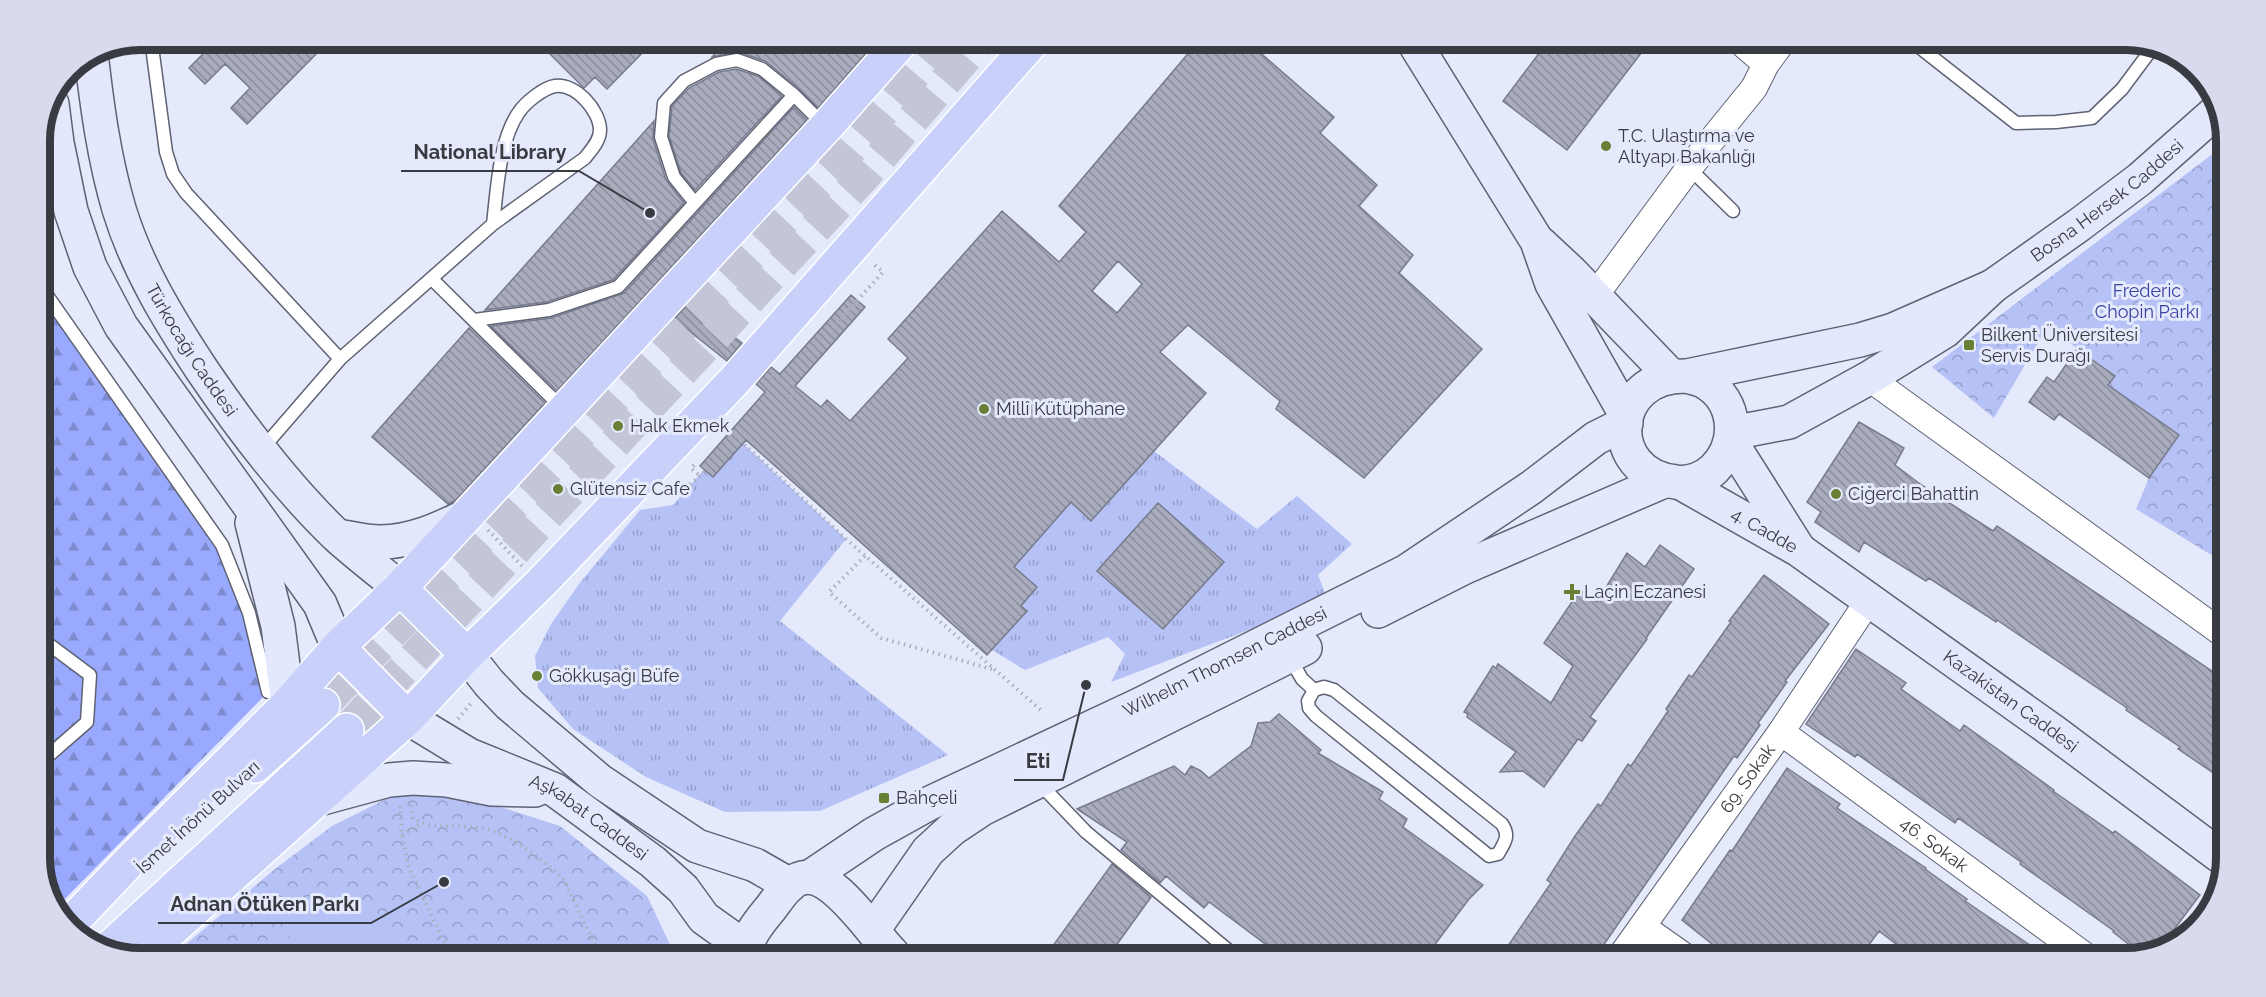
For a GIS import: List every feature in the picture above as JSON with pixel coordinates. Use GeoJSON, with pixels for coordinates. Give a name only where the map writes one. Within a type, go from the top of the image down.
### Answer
{"type":"FeatureCollection","features":[{"type":"Feature","properties":{"kind":"main road"},"geometry":{"type":"LineString","coordinates":[[75,920],[278,698],[477,522],[566,409],[894,50]]}},
{"type":"Feature","properties":{"kind":"main road"},"geometry":{"type":"LineString","coordinates":[[151,948],[408,718],[466,655],[541,583],[735,380],[1025,50]]}},
{"type":"Feature","properties":{"kind":"main road"},"geometry":{"type":"LineString","coordinates":[[1419,50],[1537,241],[1552,284],[1626,419]]}},
{"type":"Feature","properties":{"kind":"main road","name":"Türkocağı Caddesi"},"geometry":{"type":"LineString","coordinates":[[92,63],[106,156],[119,211],[143,271],[170,322],[260,451],[338,536],[400,588]]}},
{"type":"Feature","properties":{"kind":"main road","name":"Bosna Hersek Caddesi"},"geometry":{"type":"LineString","coordinates":[[1993,286],[2140,179],[2213,114]]}},
{"type":"Feature","properties":{"kind":"main road"},"geometry":{"type":"LineString","coordinates":[[53,115],[71,211],[90,267],[121,326],[320,604],[338,647],[408,718]]}},
{"type":"Feature","properties":{"kind":"main road"},"geometry":{"type":"LineString","coordinates":[[1537,241],[1679,376],[1704,382],[1718,392],[1728,407],[1732,424],[1731,437],[1724,457],[1713,470],[1698,479],[1672,482],[1649,474],[1636,463],[1628,448],[1625,432],[1626,419],[1633,401],[1643,389],[1656,380],[1679,376],[1860,340],[1893,330],[1993,286]]}},
{"type":"Feature","properties":{"kind":"main road"},"geometry":{"type":"LineString","coordinates":[[1731,437],[1789,422],[1869,378],[1945,331],[1993,286]]}},
{"type":"Feature","properties":{"kind":"main road","name":"Wilhelm Thomsen Caddesi"},"geometry":{"type":"LineString","coordinates":[[748,948],[757,924],[800,881],[874,834],[928,804],[1137,706],[1407,571],[1532,487],[1596,438],[1626,419]]}},
{"type":"Feature","properties":{"kind":"main road","name":"4. Cadde"},"geometry":{"type":"LineString","coordinates":[[1731,437],[1799,550]]}},
{"type":"Feature","properties":{"kind":"main road","name":"Wilhelm Thomsen Caddesi"},"geometry":{"type":"LineString","coordinates":[[879,944],[928,851],[952,829],[982,809],[1465,567],[1672,482]]}},
{"type":"Feature","properties":{"kind":"main road","name":"4. Cadde"},"geometry":{"type":"LineString","coordinates":[[1672,482],[1799,550]]}},
{"type":"Feature","properties":{"kind":"main road"},"geometry":{"type":"LineString","coordinates":[[248,506],[278,626],[278,698]]}},
{"type":"Feature","properties":{"kind":"main road"},"geometry":{"type":"LineString","coordinates":[[338,536],[379,542],[429,534],[477,522]]}},
{"type":"Feature","properties":{"kind":"main road","name":"Kazakistan Caddesi"},"geometry":{"type":"LineString","coordinates":[[1799,550],[2054,732],[2216,853]]}},
{"type":"Feature","properties":{"kind":"main road"},"geometry":{"type":"LineString","coordinates":[[400,588],[466,655],[510,705],[600,781],[697,846],[800,881],[835,887],[879,944]]}},
{"type":"Feature","properties":{"kind":"main road","name":"İsmet İnönü Bulvarı"},"geometry":{"type":"LineString","coordinates":[[79,924],[323,705]]}},
{"type":"Feature","properties":{"kind":"main road","name":"Aşkabat Caddesi"},"geometry":{"type":"LineString","coordinates":[[408,718],[469,754],[555,790],[653,862],[684,890],[704,918],[744,948]]}},
{"type":"Feature","properties":{"kind":"main road","name":"İsmet İnönü Bulvarı"},"geometry":{"type":"LineString","coordinates":[[114,944],[347,730]]}},
{"type":"Feature","properties":{"kind":"main road"},"geometry":{"type":"LineString","coordinates":[[319,799],[389,780],[413,778],[456,782],[492,789],[555,790]]}},
{"type":"Feature","properties":{"kind":"street"},"geometry":{"type":"LineString","coordinates":[[1594,297],[1689,168],[1754,87],[1773,55],[1758,50]]}},
{"type":"Feature","properties":{"kind":"street"},"geometry":{"type":"LineString","coordinates":[[1869,378],[2216,629]]}},
{"type":"Feature","properties":{"kind":"street","name":"69. Sokak"},"geometry":{"type":"LineString","coordinates":[[1627,948],[1781,732],[1869,600]]}},
{"type":"Feature","properties":{"kind":"street","name":"46. Sokak"},"geometry":{"type":"LineString","coordinates":[[1781,732],[2074,948]]}},
{"type":"Feature","properties":{"kind":"street"},"geometry":{"type":"LineString","coordinates":[[1643,927],[1673,948]]}},
{"type":"Feature","properties":{"kind":"lane"},"geometry":{"type":"LineString","coordinates":[[152,50],[166,152],[173,174],[186,193],[340,359]]}},
{"type":"Feature","properties":{"kind":"lane"},"geometry":{"type":"LineString","coordinates":[[1923,50],[2016,123],[2092,118],[2122,89],[2149,53]]}},
{"type":"Feature","properties":{"kind":"lane"},"geometry":{"type":"LineString","coordinates":[[695,203],[674,177],[661,137],[664,103],[684,81],[716,64],[737,60],[762,69],[794,95],[826,127]]}},
{"type":"Feature","properties":{"kind":"lane"},"geometry":{"type":"LineString","coordinates":[[260,451],[340,359],[493,224],[585,158],[595,146],[600,131],[597,116],[586,101],[569,87],[555,86],[535,96],[518,113],[503,156],[493,224]]}},
{"type":"Feature","properties":{"kind":"lane"},"geometry":{"type":"LineString","coordinates":[[474,320],[549,310],[618,287],[794,95]]}},
{"type":"Feature","properties":{"kind":"lane"},"geometry":{"type":"LineString","coordinates":[[1689,168],[1733,211]]}},
{"type":"Feature","properties":{"kind":"lane"},"geometry":{"type":"LineString","coordinates":[[432,279],[549,396],[566,409]]}},
{"type":"Feature","properties":{"kind":"lane"},"geometry":{"type":"LineString","coordinates":[[50,300],[222,545],[249,613],[278,698]]}},
{"type":"Feature","properties":{"kind":"lane"},"geometry":{"type":"LineString","coordinates":[[50,645],[90,675],[87,722],[50,754]]}},
{"type":"Feature","properties":{"kind":"lane"},"geometry":{"type":"LineString","coordinates":[[1289,656],[1302,679],[1314,690]]}},
{"type":"Feature","properties":{"kind":"lane"},"geometry":{"type":"LineString","coordinates":[[1324,687],[1334,690],[1502,824],[1507,831],[1506,839],[1498,854],[1489,856],[1316,716],[1309,708],[1308,701],[1314,690],[1324,687]]}},
{"type":"Feature","properties":{"kind":"lane"},"geometry":{"type":"LineString","coordinates":[[1037,781],[1086,832],[1226,948]]}},
{"type":"Feature","properties":{"kind":"path"},"geometry":{"type":"LineString","coordinates":[[793,68],[809,50]]}},
{"type":"Feature","properties":{"kind":"path"},"geometry":{"type":"LineString","coordinates":[[797,368],[858,300]]}},
{"type":"Feature","properties":{"kind":"path"},"geometry":{"type":"LineString","coordinates":[[531,357],[562,322]]}},
{"type":"Feature","properties":{"kind":"path"},"geometry":{"type":"LineString","coordinates":[[719,436],[727,428],[865,556],[1043,712]]}},
{"type":"Feature","properties":{"kind":"path"},"geometry":{"type":"LineString","coordinates":[[653,496],[671,495],[700,476],[729,445]]}},
{"type":"Feature","properties":{"kind":"path"},"geometry":{"type":"LineString","coordinates":[[698,460],[691,468],[700,476]]}},
{"type":"Feature","properties":{"kind":"path"},"geometry":{"type":"LineString","coordinates":[[477,522],[525,568]]}},
{"type":"Feature","properties":{"kind":"path"},"geometry":{"type":"LineString","coordinates":[[865,556],[829,591],[881,638],[997,671]]}},
{"type":"Feature","properties":{"kind":"path"},"geometry":{"type":"LineString","coordinates":[[412,797],[411,814],[421,824],[429,827],[447,825],[486,829],[506,837],[556,871],[564,880],[596,948]]}},
{"type":"Feature","properties":{"kind":"path"},"geometry":{"type":"LineString","coordinates":[[400,802],[402,835],[409,868],[447,948]]}},
{"type":"Feature","properties":{"kind":"path"},"geometry":{"type":"LineString","coordinates":[[402,835],[421,824]]}},
{"type":"Feature","properties":{"kind":"green space","name":"Frederic Chopin Parkı"},"geometry":{"type":"Polygon","coordinates":[[[2216,151],[2216,558],[2136,509],[2149,478],[2179,435],[2108,385],[2115,375],[2047,327],[1994,418],[1932,367],[2216,151]]]}},
{"type":"Feature","properties":{"kind":"green space"},"geometry":{"type":"Polygon","coordinates":[[[50,300],[222,545],[268,692],[62,902],[56,892],[50,864],[50,300]]]}},
{"type":"Feature","properties":{"kind":"green space"},"geometry":{"type":"Polygon","coordinates":[[[1134,433],[1154,451],[1257,529],[1297,496],[1352,544],[1318,575],[1328,600],[1111,682],[1125,654],[1108,637],[1025,670],[992,650],[1027,611],[1021,606],[1037,588],[1002,556],[1051,485],[1091,520],[1134,433]]]}},
{"type":"Feature","properties":{"kind":"green space"},"geometry":{"type":"Polygon","coordinates":[[[734,435],[846,539],[780,621],[948,755],[820,811],[725,812],[646,777],[573,729],[538,688],[535,656],[551,624],[579,584],[640,510],[673,505],[734,435]]]}},
{"type":"Feature","properties":{"kind":"green space"},"geometry":{"type":"Polygon","coordinates":[[[400,792],[470,797],[560,826],[647,896],[672,948],[182,948],[275,869],[332,826],[400,792]]]}},
{"type":"Feature","properties":{"kind":"green space"},"geometry":{"type":"Polygon","coordinates":[[[342,887],[397,943],[392,948],[278,948],[342,887]]]}},
{"type":"Feature","properties":{"kind":"building"},"geometry":{"type":"Polygon","coordinates":[[[207,50],[320,50],[247,124],[231,108],[250,88],[225,64],[205,84],[189,68],[207,50]]]}},
{"type":"Feature","properties":{"kind":"building"},"geometry":{"type":"Polygon","coordinates":[[[546,50],[645,50],[607,89],[595,77],[584,88],[546,50]]]}},
{"type":"Feature","properties":{"kind":"building"},"geometry":{"type":"Polygon","coordinates":[[[718,50],[869,50],[818,108],[765,61],[739,52],[712,57],[718,50]]]}},
{"type":"Feature","properties":{"kind":"building"},"geometry":{"type":"Polygon","coordinates":[[[1191,50],[1257,50],[1334,117],[1320,133],[1377,185],[1359,206],[1413,255],[1399,273],[1482,349],[1364,478],[1276,409],[1280,401],[1188,325],[1160,352],[1206,393],[1091,521],[1071,502],[1014,567],[1037,587],[1021,606],[1027,611],[987,655],[746,440],[713,477],[700,466],[765,392],[756,384],[771,367],[780,374],[851,295],[865,307],[795,386],[821,407],[827,400],[850,421],[908,358],[888,339],[1002,211],[1059,262],[1086,232],[1059,206],[1191,50]],[[1118,261],[1092,291],[1117,313],[1142,284],[1118,261]]]}},
{"type":"Feature","properties":{"kind":"building"},"geometry":{"type":"Polygon","coordinates":[[[1541,50],[1639,50],[1642,52],[1567,150],[1503,101],[1541,50]]]}},
{"type":"Feature","properties":{"kind":"building"},"geometry":{"type":"Polygon","coordinates":[[[736,69],[758,76],[782,96],[695,190],[681,173],[669,136],[672,106],[689,88],[719,72],[736,69]]]}},
{"type":"Feature","properties":{"kind":"building"},"geometry":{"type":"Polygon","coordinates":[[[794,107],[807,120],[557,391],[491,326],[551,318],[624,293],[794,107]]]}},
{"type":"Feature","properties":{"kind":"building"},"geometry":{"type":"Polygon","coordinates":[[[654,121],[653,139],[666,180],[684,203],[613,280],[547,302],[485,310],[654,121]]]}},
{"type":"Feature","properties":{"kind":"building"},"geometry":{"type":"Polygon","coordinates":[[[690,302],[742,343],[727,361],[674,319],[690,302]]]}},
{"type":"Feature","properties":{"kind":"building"},"geometry":{"type":"Polygon","coordinates":[[[469,328],[545,403],[456,500],[448,504],[372,437],[469,328]]]}},
{"type":"Feature","properties":{"kind":"building"},"geometry":{"type":"Polygon","coordinates":[[[2077,349],[2115,376],[2108,385],[2179,435],[2149,478],[2059,414],[2054,420],[2029,402],[2047,377],[2054,382],[2077,349]]]}},
{"type":"Feature","properties":{"kind":"building"},"geometry":{"type":"Polygon","coordinates":[[[1859,422],[1904,448],[1895,465],[1920,484],[1993,531],[1997,526],[2216,674],[2216,775],[2178,749],[2180,747],[2126,710],[2127,708],[1997,620],[1996,622],[1929,578],[1926,581],[1864,542],[1859,552],[1815,522],[1821,512],[1807,502],[1859,422]]]}},
{"type":"Feature","properties":{"kind":"building"},"geometry":{"type":"Polygon","coordinates":[[[1158,503],[1224,562],[1163,629],[1097,571],[1158,503]]]}},
{"type":"Feature","properties":{"kind":"building"},"geometry":{"type":"Polygon","coordinates":[[[1660,545],[1694,569],[1590,717],[1596,721],[1582,741],[1578,739],[1544,787],[1523,771],[1500,772],[1516,752],[1467,717],[1468,714],[1464,712],[1493,666],[1496,668],[1498,664],[1551,703],[1573,666],[1544,643],[1580,590],[1597,602],[1627,553],[1645,567],[1660,545]]]}},
{"type":"Feature","properties":{"kind":"building"},"geometry":{"type":"Polygon","coordinates":[[[1764,575],[1829,624],[1785,681],[1787,682],[1758,723],[1760,725],[1737,758],[1734,756],[1602,948],[1506,948],[1551,883],[1547,880],[1575,836],[1598,804],[1601,806],[1628,764],[1631,766],[1668,711],[1666,709],[1689,675],[1692,677],[1731,622],[1729,621],[1764,575]]]}},
{"type":"Feature","properties":{"kind":"building"},"geometry":{"type":"Polygon","coordinates":[[[1856,649],[1906,683],[1901,689],[1960,731],[1964,725],[2053,791],[2113,833],[2115,831],[2200,895],[2169,937],[2156,943],[2133,947],[2114,931],[2020,864],[2021,862],[1958,818],[1955,823],[1857,754],[1855,757],[1806,724],[1856,649]]]}},
{"type":"Feature","properties":{"kind":"building"},"geometry":{"type":"Polygon","coordinates":[[[1279,714],[1321,750],[1318,753],[1383,792],[1379,799],[1407,819],[1403,827],[1483,885],[1469,899],[1432,948],[1271,948],[1209,902],[1204,908],[1166,876],[1160,883],[1121,850],[1127,842],[1077,809],[1174,766],[1185,775],[1191,766],[1209,778],[1251,746],[1258,723],[1270,722],[1279,714]]]}},
{"type":"Feature","properties":{"kind":"building"},"geometry":{"type":"Polygon","coordinates":[[[1787,768],[1840,804],[1837,808],[1926,868],[1967,899],[1965,901],[2034,948],[1901,948],[1879,931],[1867,948],[1717,948],[1682,920],[1730,850],[1732,851],[1787,768]]]}},
{"type":"Feature","properties":{"kind":"building"},"geometry":{"type":"Polygon","coordinates":[[[1112,864],[1151,897],[1114,948],[1051,948],[1112,864]]]}},
{"type":"Feature","properties":{"kind":"tunnel"},"geometry":{"type":"LineString","coordinates":[[323,705],[844,157],[935,50]]}},
{"type":"Feature","properties":{"kind":"tunnel"},"geometry":{"type":"LineString","coordinates":[[347,730],[865,175],[972,50]]}},
{"type":"Feature","properties":{"kind":"place","name":"T.C. Ulaştırma ve Altyapı Bakanlığı"},"geometry":{"type":"Point","coordinates":[1606,146]}},
{"type":"Feature","properties":{"kind":"place","name":"National Library"},"geometry":{"type":"Point","coordinates":[650,213]}},
{"type":"Feature","properties":{"kind":"place","name":"Bilkent Üniversitesi Servis Durağı"},"geometry":{"type":"Point","coordinates":[1969,345]}},
{"type":"Feature","properties":{"kind":"place","name":"Millî Kütüphane"},"geometry":{"type":"Point","coordinates":[984,409]}},
{"type":"Feature","properties":{"kind":"place","name":"Halk Ekmek"},"geometry":{"type":"Point","coordinates":[618,426]}},
{"type":"Feature","properties":{"kind":"place","name":"Glütensiz Cafe"},"geometry":{"type":"Point","coordinates":[558,489]}},
{"type":"Feature","properties":{"kind":"place","name":"Ciğerci Bahattin"},"geometry":{"type":"Point","coordinates":[1836,494]}},
{"type":"Feature","properties":{"kind":"place","name":"Laçin Eczanesi"},"geometry":{"type":"Point","coordinates":[1572,592]}},
{"type":"Feature","properties":{"kind":"place","name":"Gökkuşağı Büfe"},"geometry":{"type":"Point","coordinates":[537,676]}},
{"type":"Feature","properties":{"kind":"place","name":"Eti"},"geometry":{"type":"Point","coordinates":[1086,685]}},
{"type":"Feature","properties":{"kind":"place","name":"Bahçeli"},"geometry":{"type":"Point","coordinates":[884,798]}},
{"type":"Feature","properties":{"kind":"place","name":"Adnan Ötüken Parkı"},"geometry":{"type":"Point","coordinates":[444,882]}}]}
